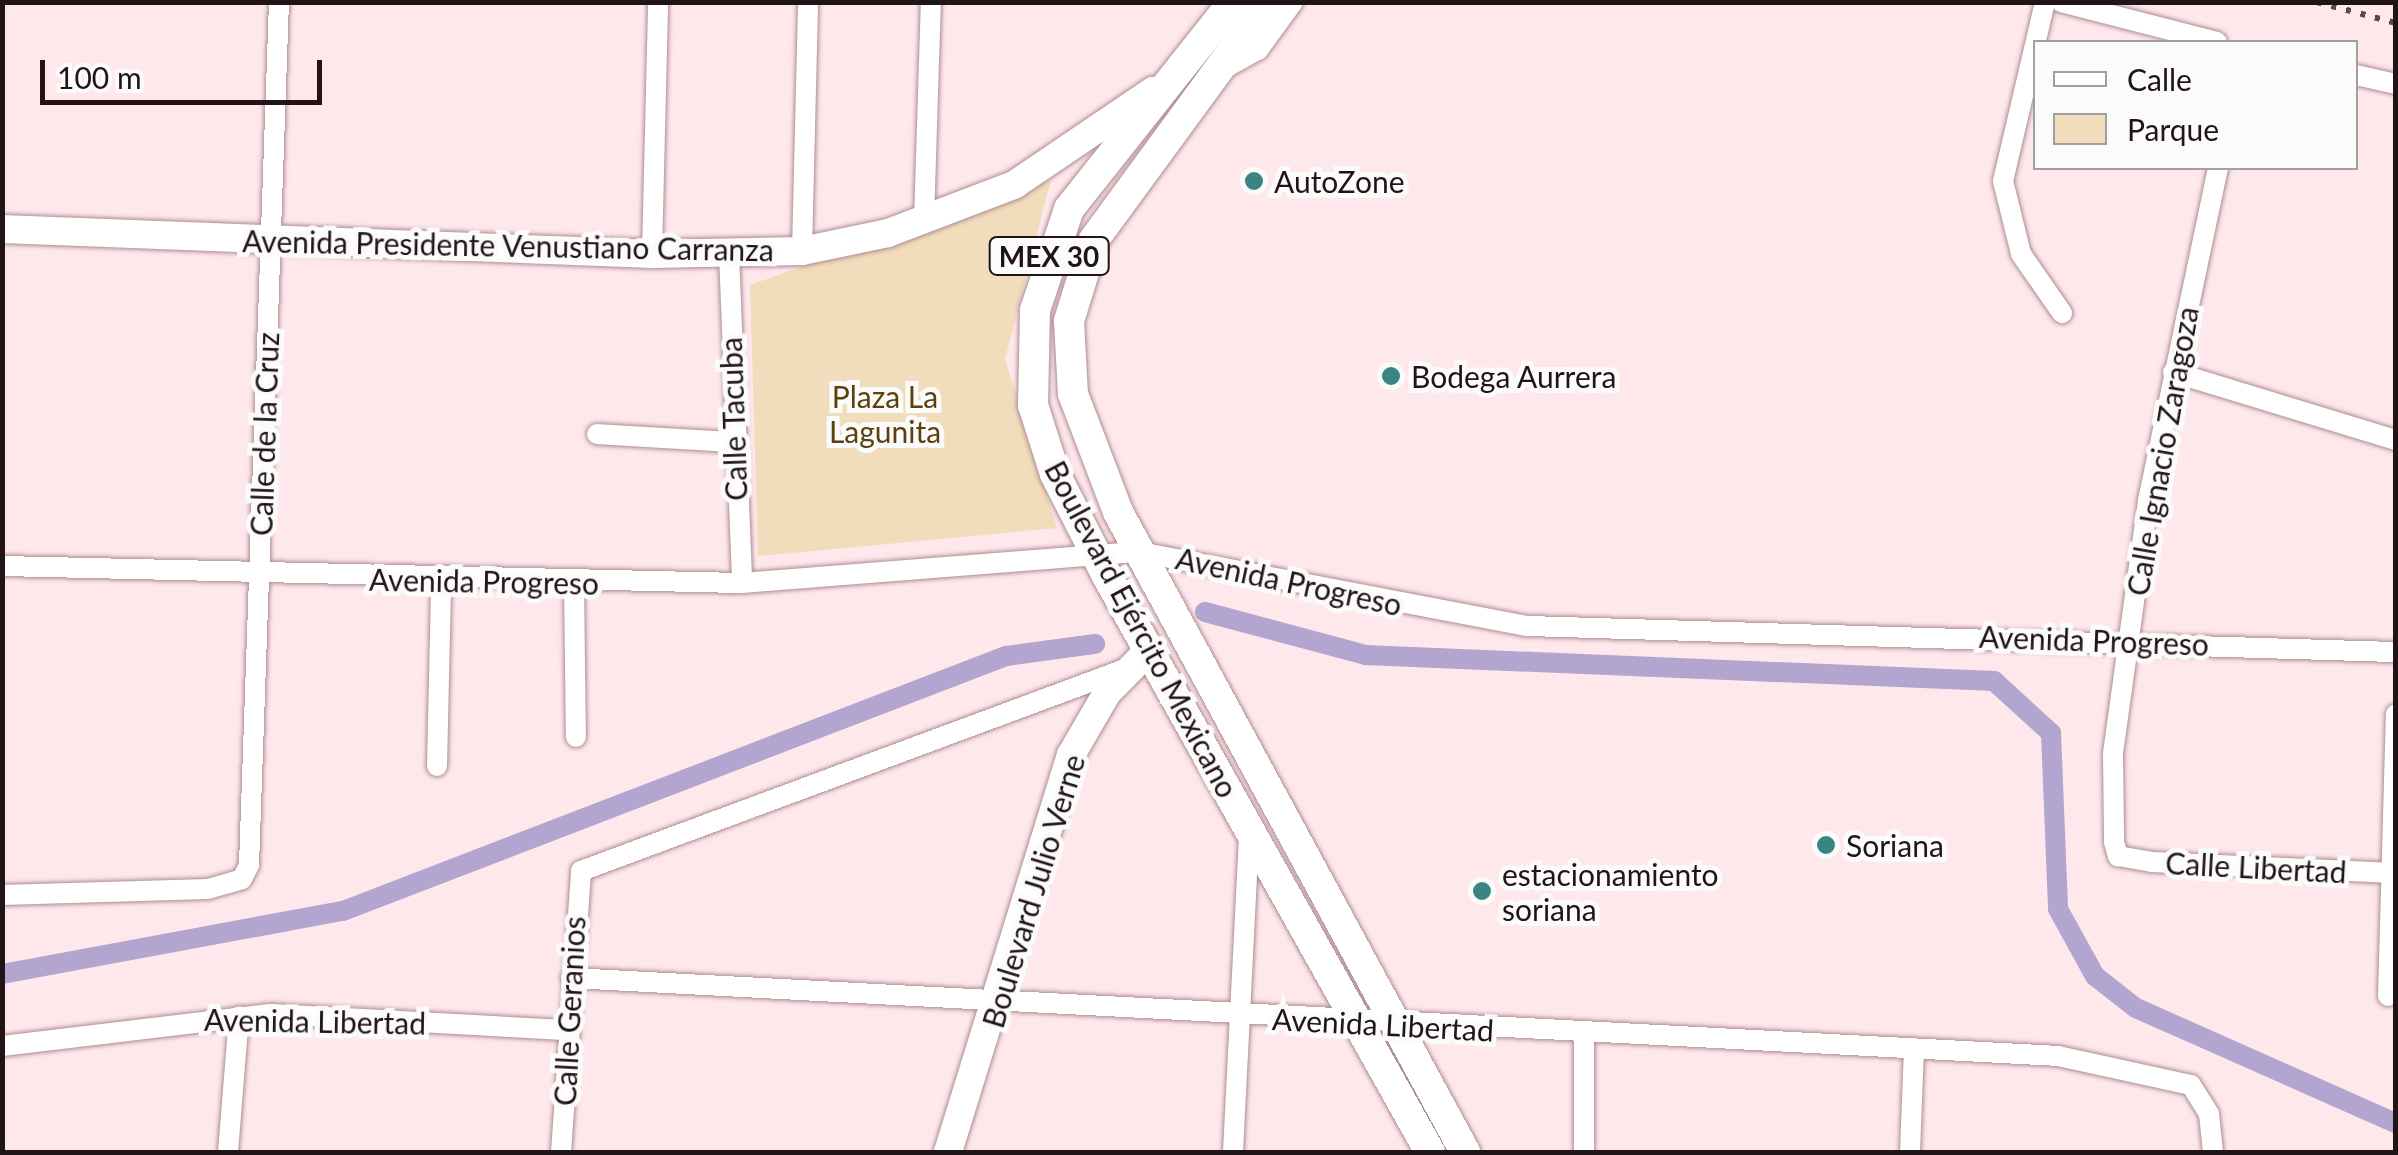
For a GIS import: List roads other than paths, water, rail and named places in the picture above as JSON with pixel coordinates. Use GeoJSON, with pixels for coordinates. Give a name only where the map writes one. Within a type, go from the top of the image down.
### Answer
{"type":"FeatureCollection","features":[{"type":"Feature","properties":{"kind":"main road","name":"Boulevard Ejército Mexicano"},"geometry":{"type":"LineString","coordinates":[[1233,2],[1209,61],[1118,197],[1072,300],[1076,412],[1142,558],[1464,1152]]}},
{"type":"Feature","properties":{"kind":"main road","name":"Boulevard Ejército Mexicano"},"geometry":{"type":"LineString","coordinates":[[1268,2],[1070,209],[1035,310],[1030,374],[1041,439],[1141,652],[1250,826],[1430,1152]]}},
{"type":"Feature","properties":{"kind":"main road","name":"Avenida Presidente Venustiano Carranza"},"geometry":{"type":"LineString","coordinates":[[2,230],[652,254],[802,251],[924,221],[1079,148],[1209,61]]}},
{"type":"Feature","properties":{"kind":"main road","name":"Boulevard Julio Verne"},"geometry":{"type":"LineString","coordinates":[[948,1152],[1001,1000],[1071,755],[1141,652]]}},
{"type":"Feature","properties":{"kind":"street","name":"Calle de la Cruz"},"geometry":{"type":"LineString","coordinates":[[2,894],[208,889],[242,879],[250,865],[280,2]]}},
{"type":"Feature","properties":{"kind":"street"},"geometry":{"type":"LineString","coordinates":[[652,254],[658,2]]}},
{"type":"Feature","properties":{"kind":"street"},"geometry":{"type":"LineString","coordinates":[[802,251],[808,2]]}},
{"type":"Feature","properties":{"kind":"street"},"geometry":{"type":"LineString","coordinates":[[924,221],[932,2]]}},
{"type":"Feature","properties":{"kind":"street"},"geometry":{"type":"LineString","coordinates":[[1209,61],[1258,50],[1293,2]]}},
{"type":"Feature","properties":{"kind":"street"},"geometry":{"type":"LineString","coordinates":[[2036,40],[2045,2]]}},
{"type":"Feature","properties":{"kind":"street"},"geometry":{"type":"LineString","coordinates":[[2061,2],[2210,40]]}},
{"type":"Feature","properties":{"kind":"street"},"geometry":{"type":"LineString","coordinates":[[2033,53],[2003,181],[2020,254],[2062,313]]}},
{"type":"Feature","properties":{"kind":"street"},"geometry":{"type":"LineString","coordinates":[[2358,75],[2396,84]]}},
{"type":"Feature","properties":{"kind":"street","name":"Calle Ignacio Zaragoza"},"geometry":{"type":"LineString","coordinates":[[2118,856],[2113,754],[2173,372],[2218,170]]}},
{"type":"Feature","properties":{"kind":"street","name":"Calle Tacuba"},"geometry":{"type":"LineString","coordinates":[[729,254],[730,442],[742,584]]}},
{"type":"Feature","properties":{"kind":"street"},"geometry":{"type":"LineString","coordinates":[[2173,372],[2396,440]]}},
{"type":"Feature","properties":{"kind":"street"},"geometry":{"type":"LineString","coordinates":[[597,434],[730,442]]}},
{"type":"Feature","properties":{"kind":"street","name":"Avenida Progreso"},"geometry":{"type":"LineString","coordinates":[[2,566],[442,583],[742,584],[1102,566],[1142,558],[1528,626],[2130,639],[2396,652]]}},
{"type":"Feature","properties":{"kind":"street"},"geometry":{"type":"LineString","coordinates":[[574,582],[576,737]]}},
{"type":"Feature","properties":{"kind":"street"},"geometry":{"type":"LineString","coordinates":[[437,766],[442,583]]}},
{"type":"Feature","properties":{"kind":"street","name":"Calle Geranios"},"geometry":{"type":"LineString","coordinates":[[561,1152],[582,871],[1141,652]]}},
{"type":"Feature","properties":{"kind":"street"},"geometry":{"type":"LineString","coordinates":[[2388,996],[2395,873],[2396,714]]}},
{"type":"Feature","properties":{"kind":"street"},"geometry":{"type":"LineString","coordinates":[[1233,1152],[1250,826]]}},
{"type":"Feature","properties":{"kind":"street","name":"Calle Libertad"},"geometry":{"type":"LineString","coordinates":[[2118,856],[2395,873]]}},
{"type":"Feature","properties":{"kind":"street","name":"Avenida Libertad"},"geometry":{"type":"LineString","coordinates":[[571,978],[1001,1000],[1395,1026],[2058,1056],[2191,1085],[2208,1114],[2214,1152]]}},
{"type":"Feature","properties":{"kind":"street"},"geometry":{"type":"LineString","coordinates":[[228,1152],[239,1016]]}},
{"type":"Feature","properties":{"kind":"street","name":"Avenida Libertad"},"geometry":{"type":"LineString","coordinates":[[2,1046],[239,1016],[569,1030]]}},
{"type":"Feature","properties":{"kind":"street"},"geometry":{"type":"LineString","coordinates":[[1584,1034],[1584,1152]]}},
{"type":"Feature","properties":{"kind":"street"},"geometry":{"type":"LineString","coordinates":[[1910,1152],[1914,1050]]}},
{"type":"Feature","properties":{"kind":"waterway"},"geometry":{"type":"LineString","coordinates":[[1205,612],[1365,655],[1994,681],[2051,733],[2058,909],[2095,976],[2136,1008],[2396,1123]]}},
{"type":"Feature","properties":{"kind":"waterway"},"geometry":{"type":"LineString","coordinates":[[2,974],[343,911],[1006,656],[1095,644]]}},
{"type":"Feature","properties":{"kind":"railway"},"geometry":{"type":"LineString","coordinates":[[2317,2],[2396,23]]}},
{"type":"Feature","properties":{"kind":"place","name":"AutoZone"},"geometry":{"type":"Point","coordinates":[1254,181]}},
{"type":"Feature","properties":{"kind":"place","name":"Bodega Aurrera"},"geometry":{"type":"Point","coordinates":[1391,376]}},
{"type":"Feature","properties":{"kind":"place","name":"Soriana"},"geometry":{"type":"Point","coordinates":[1826,845]}},
{"type":"Feature","properties":{"kind":"place","name":"estacionamiento soriana"},"geometry":{"type":"Point","coordinates":[1482,891]}},
{"type":"Feature","properties":{"kind":"park label","name":"Plaza La Lagunita"},"geometry":{"type":"Point","coordinates":[885,413]}}]}
